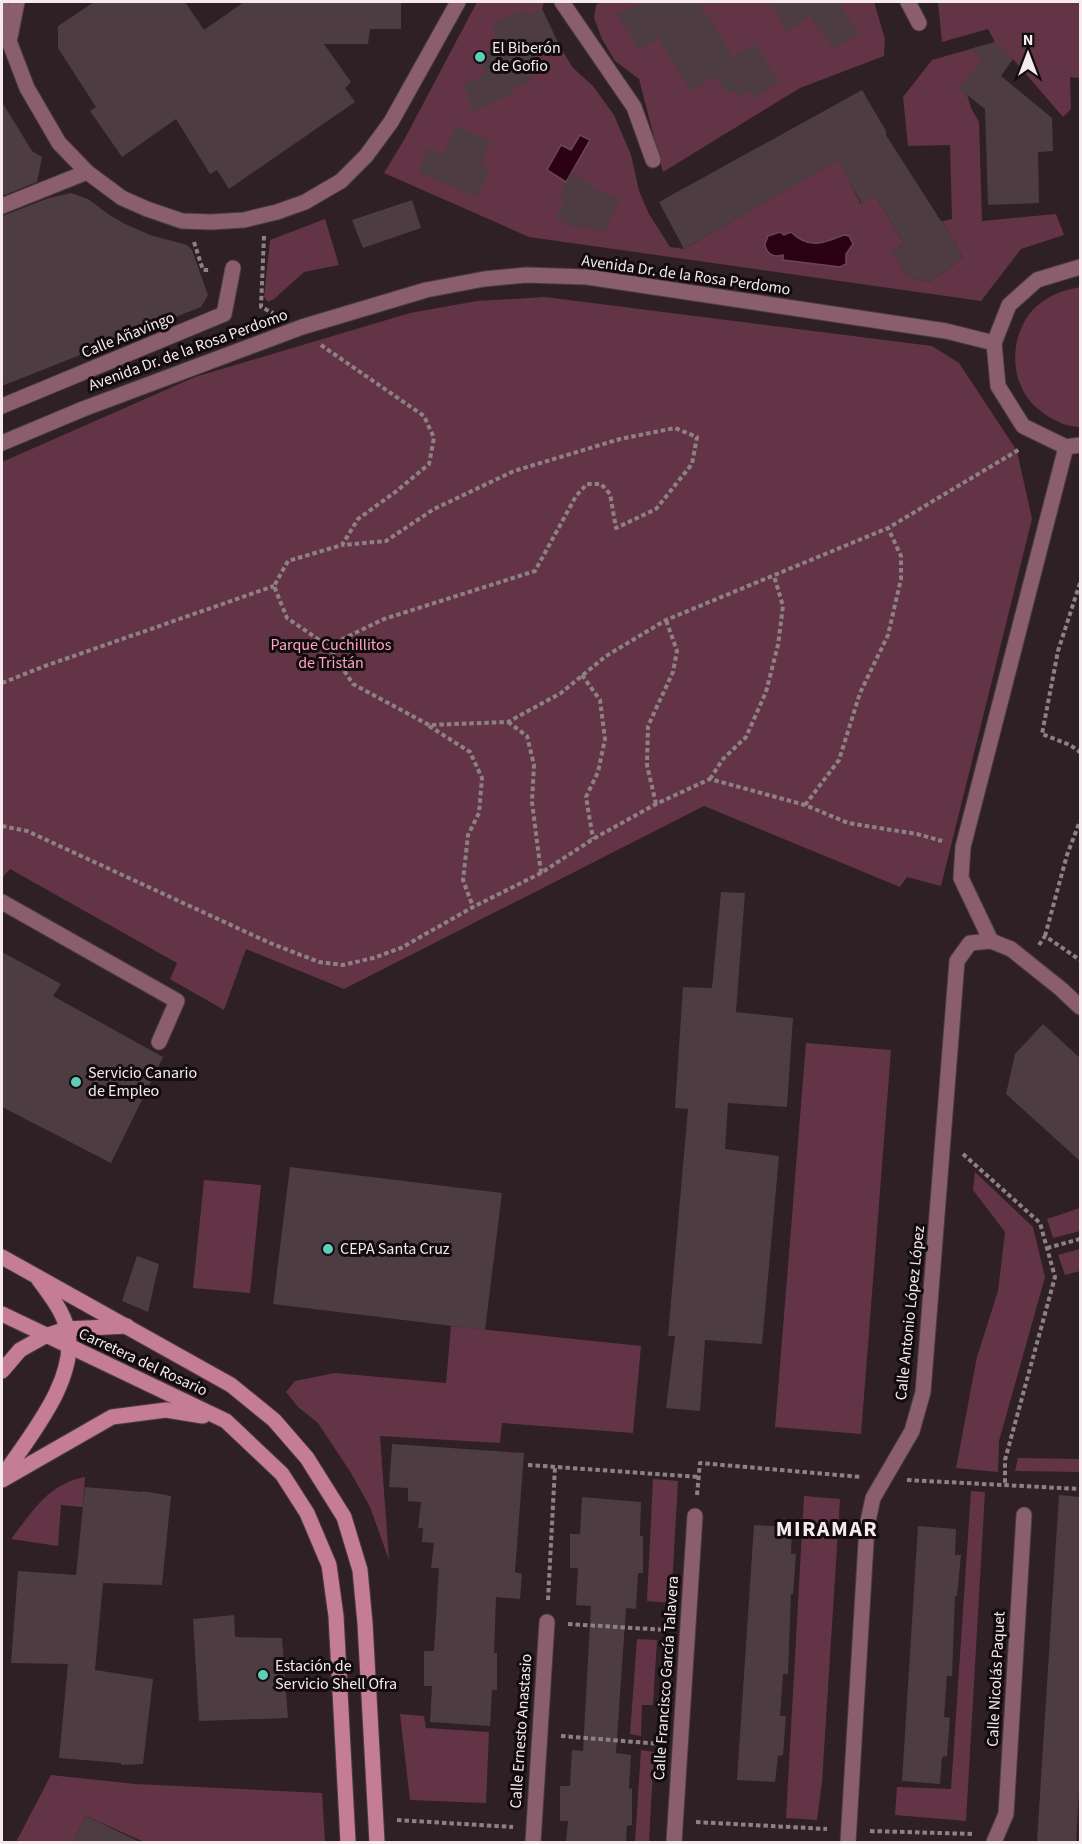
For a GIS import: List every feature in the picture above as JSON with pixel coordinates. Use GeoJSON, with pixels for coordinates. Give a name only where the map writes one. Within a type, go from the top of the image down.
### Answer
{"type":"FeatureCollection","features":[{"type":"Feature","properties":{"kind":"main road"},"geometry":{"type":"LineString","coordinates":[[2,1257],[127,1326]]}},
{"type":"Feature","properties":{"kind":"main road"},"geometry":{"type":"LineString","coordinates":[[2,1478],[47,1410],[65,1371],[69,1347],[67,1329],[60,1310],[35,1276]]}},
{"type":"Feature","properties":{"kind":"main road"},"geometry":{"type":"LineString","coordinates":[[2,1314],[45,1336]]}},
{"type":"Feature","properties":{"kind":"main road","name":"Carretera del Rosario"},"geometry":{"type":"LineString","coordinates":[[2,1371],[20,1350],[45,1336],[67,1329],[127,1326],[231,1385],[274,1420],[307,1458],[344,1517],[360,1570],[377,1842]]}},
{"type":"Feature","properties":{"kind":"main road","name":"Carretera del Rosario"},"geometry":{"type":"LineString","coordinates":[[45,1336],[226,1421],[282,1474],[307,1513],[329,1565],[336,1616],[348,1842]]}},
{"type":"Feature","properties":{"kind":"main road","name":"Carretera del Rosario"},"geometry":{"type":"LineString","coordinates":[[2,1478],[112,1417],[166,1410],[226,1421]]}},
{"type":"Feature","properties":{"kind":"street"},"geometry":{"type":"LineString","coordinates":[[9,41],[18,2]]}},
{"type":"Feature","properties":{"kind":"street"},"geometry":{"type":"LineString","coordinates":[[2,7],[9,41],[27,88],[59,143],[87,172],[122,198],[147,209],[189,221],[222,222],[244,220],[306,202],[341,181],[366,156],[391,122],[458,2]]}},
{"type":"Feature","properties":{"kind":"street"},"geometry":{"type":"LineString","coordinates":[[562,2],[634,106],[653,160]]}},
{"type":"Feature","properties":{"kind":"street"},"geometry":{"type":"LineString","coordinates":[[908,2],[919,23]]}},
{"type":"Feature","properties":{"kind":"street"},"geometry":{"type":"LineString","coordinates":[[2,206],[87,172]]}},
{"type":"Feature","properties":{"kind":"street"},"geometry":{"type":"LineString","coordinates":[[1080,267],[1037,280],[1009,305],[994,343],[998,386],[1023,426],[1073,446],[963,847],[961,878],[991,941],[1011,949],[1080,1007]]}},
{"type":"Feature","properties":{"kind":"street","name":"Calle Añavingo"},"geometry":{"type":"LineString","coordinates":[[2,406],[224,314],[233,269]]}},
{"type":"Feature","properties":{"kind":"street","name":"Avenida Dr. de la Rosa Perdomo"},"geometry":{"type":"LineString","coordinates":[[2,443],[83,409],[302,327],[426,290],[484,279],[526,275],[587,277],[946,331],[994,343]]}},
{"type":"Feature","properties":{"kind":"street"},"geometry":{"type":"LineString","coordinates":[[2,902],[177,1001],[159,1042]]}},
{"type":"Feature","properties":{"kind":"street","name":"Calle Antonio López López"},"geometry":{"type":"LineString","coordinates":[[848,1842],[867,1526],[873,1498],[912,1431],[923,1392],[957,962],[970,943],[991,941]]}},
{"type":"Feature","properties":{"kind":"street","name":"Calle Nicolás Paquet"},"geometry":{"type":"LineString","coordinates":[[994,1842],[1006,1814],[1024,1515]]}},
{"type":"Feature","properties":{"kind":"street","name":"Calle Francisco García Talavera"},"geometry":{"type":"LineString","coordinates":[[674,1842],[695,1516]]}},
{"type":"Feature","properties":{"kind":"street","name":"Calle Ernesto Anastasio"},"geometry":{"type":"LineString","coordinates":[[533,1835],[547,1622]]}},
{"type":"Feature","properties":{"kind":"path"},"geometry":{"type":"LineString","coordinates":[[261,290],[265,215]]}},
{"type":"Feature","properties":{"kind":"path"},"geometry":{"type":"LineString","coordinates":[[189,221],[203,270],[233,269]]}},
{"type":"Feature","properties":{"kind":"path"},"geometry":{"type":"LineString","coordinates":[[302,327],[316,341],[424,416],[434,438],[429,464],[358,519],[342,545]]}},
{"type":"Feature","properties":{"kind":"path"},"geometry":{"type":"LineString","coordinates":[[2,683],[274,586],[288,561],[342,545],[386,541],[434,509],[514,471],[610,442],[675,428],[697,437],[692,464],[656,509],[616,528],[610,494],[601,484],[587,484],[576,496],[535,571],[384,619],[328,646]]}},
{"type":"Feature","properties":{"kind":"path"},"geometry":{"type":"LineString","coordinates":[[429,725],[508,722],[561,693],[606,656],[666,620],[888,528],[1017,451],[1039,434]]}},
{"type":"Feature","properties":{"kind":"path"},"geometry":{"type":"LineString","coordinates":[[805,805],[839,760],[860,693],[888,635],[902,579],[901,556],[888,528]]}},
{"type":"Feature","properties":{"kind":"path"},"geometry":{"type":"LineString","coordinates":[[2,826],[27,831],[270,943],[319,962],[343,965],[401,948],[473,907],[541,873],[593,839],[656,804],[710,779],[723,759],[746,737],[766,692],[778,645],[783,606],[774,576]]}},
{"type":"Feature","properties":{"kind":"path"},"geometry":{"type":"LineString","coordinates":[[1080,583],[1058,651],[1042,734],[1070,745],[1080,752]]}},
{"type":"Feature","properties":{"kind":"path"},"geometry":{"type":"LineString","coordinates":[[274,586],[287,618],[328,646],[353,684],[429,725],[470,752],[482,778],[479,813],[468,835],[463,880],[473,907]]}},
{"type":"Feature","properties":{"kind":"path"},"geometry":{"type":"LineString","coordinates":[[656,804],[646,765],[648,726],[673,672],[677,651],[666,620]]}},
{"type":"Feature","properties":{"kind":"path"},"geometry":{"type":"LineString","coordinates":[[582,675],[600,700],[605,739],[598,772],[586,798],[593,839]]}},
{"type":"Feature","properties":{"kind":"path"},"geometry":{"type":"LineString","coordinates":[[508,722],[527,736],[534,765],[532,802],[541,873]]}},
{"type":"Feature","properties":{"kind":"path"},"geometry":{"type":"LineString","coordinates":[[710,779],[805,805],[848,823],[917,834],[963,847]]}},
{"type":"Feature","properties":{"kind":"path"},"geometry":{"type":"LineString","coordinates":[[1026,961],[1046,936],[1067,855],[1080,820]]}},
{"type":"Feature","properties":{"kind":"path"},"geometry":{"type":"LineString","coordinates":[[1046,936],[1080,960]]}},
{"type":"Feature","properties":{"kind":"path"},"geometry":{"type":"LineString","coordinates":[[943,1145],[963,1154],[1040,1223],[1055,1277],[1005,1460],[1005,1485]]}},
{"type":"Feature","properties":{"kind":"path"},"geometry":{"type":"LineString","coordinates":[[1047,1248],[1080,1239]]}},
{"type":"Feature","properties":{"kind":"path"},"geometry":{"type":"LineString","coordinates":[[528,1465],[699,1477]]}},
{"type":"Feature","properties":{"kind":"path"},"geometry":{"type":"LineString","coordinates":[[555,1467],[547,1622],[687,1631]]}},
{"type":"Feature","properties":{"kind":"path"},"geometry":{"type":"LineString","coordinates":[[539,1734],[680,1745]]}},
{"type":"Feature","properties":{"kind":"path"},"geometry":{"type":"LineString","coordinates":[[376,1819],[533,1835]]}},
{"type":"Feature","properties":{"kind":"green space"},"geometry":{"type":"Polygon","coordinates":[[[477,2],[544,2],[542,9],[573,68],[593,86],[614,115],[631,155],[639,191],[649,214],[670,247],[684,249],[886,131],[886,161],[849,181],[861,204],[875,195],[904,244],[892,251],[908,277],[930,282],[963,258],[943,221],[952,219],[950,145],[908,146],[903,97],[932,60],[995,42],[988,29],[942,42],[938,2],[1080,2],[1080,78],[1070,77],[1071,109],[1063,117],[1013,59],[967,95],[979,122],[982,221],[1056,214],[1064,235],[1021,249],[981,301],[529,237],[384,173],[404,140],[477,2]]]}},
{"type":"Feature","properties":{"kind":"green space"},"geometry":{"type":"Polygon","coordinates":[[[601,2],[874,2],[885,39],[884,56],[800,88],[663,172],[639,79],[615,61],[602,39],[594,18],[596,5],[601,2]]]}},
{"type":"Feature","properties":{"kind":"green space"},"geometry":{"type":"Polygon","coordinates":[[[325,219],[339,265],[304,272],[268,302],[264,297],[270,240],[325,219]]]}},
{"type":"Feature","properties":{"kind":"green space"},"geometry":{"type":"Polygon","coordinates":[[[1080,287],[1080,427],[1054,420],[1032,403],[1024,392],[1018,377],[1015,353],[1021,330],[1033,309],[1051,296],[1080,287]]]}},
{"type":"Feature","properties":{"kind":"green space","name":"Parque Cuchillitos de Tristán"},"geometry":{"type":"Polygon","coordinates":[[[545,297],[932,346],[959,363],[1017,451],[1032,519],[941,886],[907,877],[900,887],[704,806],[344,989],[246,949],[224,1010],[170,979],[177,963],[10,869],[2,878],[2,462],[195,377],[410,313],[477,301],[545,297]]]}},
{"type":"Feature","properties":{"kind":"green space"},"geometry":{"type":"Polygon","coordinates":[[[806,1043],[891,1050],[861,1434],[775,1427],[806,1043]]]}},
{"type":"Feature","properties":{"kind":"green space"},"geometry":{"type":"Polygon","coordinates":[[[975,1172],[1033,1227],[1045,1277],[999,1441],[998,1472],[956,1468],[977,1357],[998,1291],[1005,1232],[973,1190],[975,1172]]]}},
{"type":"Feature","properties":{"kind":"green space"},"geometry":{"type":"Polygon","coordinates":[[[204,1180],[261,1185],[250,1293],[193,1288],[204,1180]]]}},
{"type":"Feature","properties":{"kind":"green space"},"geometry":{"type":"Polygon","coordinates":[[[1080,1208],[1080,1231],[1053,1238],[1047,1219],[1080,1208]]]}},
{"type":"Feature","properties":{"kind":"green space"},"geometry":{"type":"Polygon","coordinates":[[[1080,1249],[1080,1271],[1065,1275],[1058,1255],[1080,1249]]]}},
{"type":"Feature","properties":{"kind":"green space"},"geometry":{"type":"Polygon","coordinates":[[[451,1326],[641,1346],[633,1433],[502,1423],[500,1443],[380,1436],[389,1560],[370,1507],[351,1473],[318,1423],[298,1407],[286,1392],[295,1381],[335,1373],[446,1383],[451,1326]]]}},
{"type":"Feature","properties":{"kind":"green space"},"geometry":{"type":"Polygon","coordinates":[[[1018,1458],[1080,1459],[1080,1472],[1015,1471],[1018,1458]]]}},
{"type":"Feature","properties":{"kind":"green space"},"geometry":{"type":"Polygon","coordinates":[[[85,1477],[83,1507],[61,1505],[58,1546],[11,1539],[34,1509],[51,1492],[85,1477]]]}},
{"type":"Feature","properties":{"kind":"green space"},"geometry":{"type":"Polygon","coordinates":[[[653,1479],[678,1481],[671,1603],[647,1601],[653,1479]]]}},
{"type":"Feature","properties":{"kind":"green space"},"geometry":{"type":"Polygon","coordinates":[[[971,1491],[985,1492],[966,1821],[895,1815],[897,1787],[951,1789],[971,1491]]]}},
{"type":"Feature","properties":{"kind":"green space"},"geometry":{"type":"Polygon","coordinates":[[[804,1496],[840,1499],[822,1782],[817,1820],[786,1818],[804,1496]]]}},
{"type":"Feature","properties":{"kind":"green space"},"geometry":{"type":"Polygon","coordinates":[[[637,1639],[657,1640],[653,1705],[642,1705],[641,1736],[630,1734],[637,1639]]]}},
{"type":"Feature","properties":{"kind":"green space"},"geometry":{"type":"Polygon","coordinates":[[[400,1714],[424,1716],[426,1728],[489,1732],[486,1803],[410,1800],[400,1714]]]}},
{"type":"Feature","properties":{"kind":"green space"},"geometry":{"type":"Polygon","coordinates":[[[641,1750],[654,1752],[649,1842],[635,1842],[641,1750]]]}},
{"type":"Feature","properties":{"kind":"green space"},"geometry":{"type":"Polygon","coordinates":[[[51,1775],[135,1784],[322,1793],[325,1842],[144,1842],[86,1816],[73,1842],[16,1842],[51,1775]]]}},
{"type":"Feature","properties":{"kind":"shaded area"},"geometry":{"type":"Polygon","coordinates":[[[580,135],[590,140],[566,182],[547,170],[561,145],[571,150],[580,135]]]}},
{"type":"Feature","properties":{"kind":"shaded area"},"geometry":{"type":"Polygon","coordinates":[[[780,232],[784,235],[791,232],[810,243],[823,242],[844,235],[849,236],[853,244],[846,254],[846,264],[840,267],[783,260],[783,255],[777,256],[769,253],[765,244],[768,236],[780,232]]]}},
{"type":"Feature","properties":{"kind":"building"},"geometry":{"type":"Polygon","coordinates":[[[94,2],[185,2],[204,30],[244,2],[401,2],[401,29],[370,29],[368,44],[324,44],[351,82],[345,88],[355,102],[229,189],[217,170],[210,174],[176,119],[122,157],[90,111],[96,107],[58,48],[58,26],[94,2]]]}},
{"type":"Feature","properties":{"kind":"building"},"geometry":{"type":"Polygon","coordinates":[[[640,2],[699,2],[733,57],[754,43],[779,81],[755,98],[749,91],[740,98],[735,90],[728,94],[714,76],[691,91],[658,38],[640,50],[617,14],[640,2]]]}},
{"type":"Feature","properties":{"kind":"building"},"geometry":{"type":"Polygon","coordinates":[[[769,2],[839,2],[859,33],[833,49],[810,16],[788,32],[769,2]]]}},
{"type":"Feature","properties":{"kind":"building"},"geometry":{"type":"Polygon","coordinates":[[[542,9],[560,47],[524,61],[532,81],[510,90],[512,94],[473,111],[464,84],[486,74],[478,56],[501,47],[491,23],[525,10],[527,15],[542,9]]]}},
{"type":"Feature","properties":{"kind":"building"},"geometry":{"type":"Polygon","coordinates":[[[995,42],[1013,59],[1001,76],[1052,118],[1053,151],[1038,152],[1039,203],[988,205],[985,109],[958,88],[982,61],[970,49],[995,42]]]}},
{"type":"Feature","properties":{"kind":"building"},"geometry":{"type":"Polygon","coordinates":[[[862,90],[886,131],[884,132],[943,221],[963,258],[930,282],[908,277],[892,251],[904,244],[875,195],[862,204],[837,160],[684,249],[659,202],[862,90]]]}},
{"type":"Feature","properties":{"kind":"building"},"geometry":{"type":"Polygon","coordinates":[[[2,102],[32,151],[42,157],[37,182],[2,196],[2,102]]]}},
{"type":"Feature","properties":{"kind":"building"},"geometry":{"type":"Polygon","coordinates":[[[456,126],[490,141],[481,164],[490,169],[477,197],[418,172],[428,148],[444,153],[456,126]]]}},
{"type":"Feature","properties":{"kind":"building"},"geometry":{"type":"Polygon","coordinates":[[[572,172],[593,186],[592,188],[621,199],[604,231],[571,226],[556,218],[565,199],[558,197],[572,172]]]}},
{"type":"Feature","properties":{"kind":"building"},"geometry":{"type":"Polygon","coordinates":[[[71,193],[88,199],[125,224],[150,235],[187,245],[192,250],[208,295],[201,307],[2,386],[2,216],[49,198],[71,193]]]}},
{"type":"Feature","properties":{"kind":"building"},"geometry":{"type":"Polygon","coordinates":[[[412,200],[421,228],[363,248],[352,220],[412,200]]]}},
{"type":"Feature","properties":{"kind":"building"},"geometry":{"type":"Polygon","coordinates":[[[721,892],[745,893],[736,1012],[793,1018],[787,1107],[728,1103],[725,1149],[779,1156],[762,1344],[705,1340],[700,1411],[666,1408],[675,1336],[668,1336],[688,1109],[675,1108],[683,987],[712,988],[721,892]]]}},
{"type":"Feature","properties":{"kind":"building","name":"Servicio Canario de Empleo"},"geometry":{"type":"Polygon","coordinates":[[[2,952],[61,984],[53,996],[163,1057],[111,1163],[2,1107],[2,952]]]}},
{"type":"Feature","properties":{"kind":"building"},"geometry":{"type":"Polygon","coordinates":[[[1043,1024],[1080,1058],[1080,1161],[1006,1094],[1015,1054],[1043,1024]]]}},
{"type":"Feature","properties":{"kind":"building","name":"CEPA Santa Cruz"},"geometry":{"type":"Polygon","coordinates":[[[290,1167],[502,1193],[485,1330],[273,1304],[290,1167]]]}},
{"type":"Feature","properties":{"kind":"building"},"geometry":{"type":"Polygon","coordinates":[[[137,1256],[159,1264],[148,1312],[122,1301],[137,1256]]]}},
{"type":"Feature","properties":{"kind":"building"},"geometry":{"type":"Polygon","coordinates":[[[392,1444],[524,1453],[515,1572],[522,1574],[520,1599],[496,1597],[494,1653],[497,1653],[497,1690],[492,1690],[490,1726],[430,1722],[432,1686],[424,1686],[424,1651],[434,1651],[439,1568],[431,1568],[434,1543],[422,1542],[423,1528],[418,1528],[421,1502],[408,1501],[408,1488],[389,1487],[392,1444]]]}},
{"type":"Feature","properties":{"kind":"building"},"geometry":{"type":"Polygon","coordinates":[[[85,1487],[143,1491],[171,1496],[162,1585],[103,1583],[95,1670],[153,1679],[143,1764],[121,1765],[121,1763],[59,1758],[68,1664],[11,1663],[18,1571],[76,1575],[85,1487]]]}},
{"type":"Feature","properties":{"kind":"building"},"geometry":{"type":"Polygon","coordinates":[[[1059,1495],[1080,1497],[1080,1775],[1076,1842],[1037,1842],[1059,1495]]]}},
{"type":"Feature","properties":{"kind":"building"},"geometry":{"type":"Polygon","coordinates":[[[582,1497],[641,1502],[640,1536],[643,1536],[643,1573],[638,1573],[636,1609],[626,1608],[616,1753],[631,1755],[629,1789],[632,1788],[632,1825],[627,1826],[626,1842],[566,1842],[568,1821],[560,1821],[560,1786],[570,1786],[572,1750],[583,1751],[591,1606],[576,1605],[578,1568],[570,1568],[570,1534],[580,1534],[582,1497]]]}},
{"type":"Feature","properties":{"kind":"building"},"geometry":{"type":"Polygon","coordinates":[[[754,1525],[792,1527],[791,1554],[796,1554],[793,1594],[791,1594],[788,1674],[783,1674],[780,1716],[786,1716],[783,1755],[778,1756],[775,1782],[737,1780],[754,1525]]]}},
{"type":"Feature","properties":{"kind":"building"},"geometry":{"type":"Polygon","coordinates":[[[918,1526],[956,1529],[955,1555],[961,1555],[957,1596],[955,1596],[952,1676],[947,1676],[944,1717],[950,1718],[947,1756],[942,1757],[940,1784],[902,1781],[918,1526]]]}},
{"type":"Feature","properties":{"kind":"building"},"geometry":{"type":"Polygon","coordinates":[[[234,1615],[235,1637],[282,1638],[288,1718],[199,1721],[193,1619],[234,1615]]]}},
{"type":"Feature","properties":{"kind":"building"},"geometry":{"type":"Polygon","coordinates":[[[86,1816],[140,1842],[73,1842],[86,1816]]]}},
{"type":"Feature","properties":{"kind":"place","name":"El Biberón de Gofio"},"geometry":{"type":"Point","coordinates":[480,57]}},
{"type":"Feature","properties":{"kind":"place","name":"Servicio Canario de Empleo"},"geometry":{"type":"Point","coordinates":[76,1082]}},
{"type":"Feature","properties":{"kind":"place","name":"CEPA Santa Cruz"},"geometry":{"type":"Point","coordinates":[328,1249]}},
{"type":"Feature","properties":{"kind":"place","name":"Estación de Servicio Shell Ofra"},"geometry":{"type":"Point","coordinates":[263,1675]}},
{"type":"Feature","properties":{"kind":"district","name":"MIRAMAR"},"geometry":{"type":"Point","coordinates":[827,1529]}}]}
